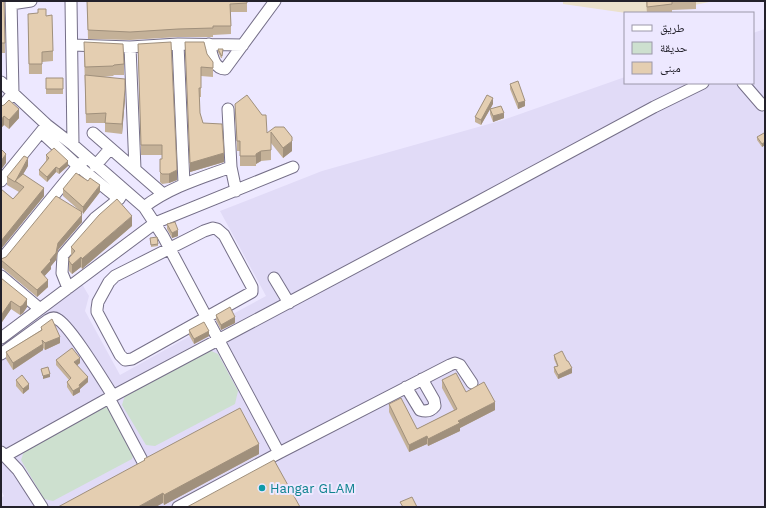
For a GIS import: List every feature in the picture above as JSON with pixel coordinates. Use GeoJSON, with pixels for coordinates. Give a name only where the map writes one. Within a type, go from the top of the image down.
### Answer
{"type":"FeatureCollection","features":[{"type":"Feature","properties":{"kind":"street"},"geometry":{"type":"LineString","coordinates":[[1,108],[13,93],[11,2],[31,1]]}},
{"type":"Feature","properties":{"kind":"street"},"geometry":{"type":"LineString","coordinates":[[71,1],[73,145]]}},
{"type":"Feature","properties":{"kind":"street"},"geometry":{"type":"LineString","coordinates":[[209,44],[216,66],[221,69],[225,69],[275,1]]}},
{"type":"Feature","properties":{"kind":"street"},"geometry":{"type":"LineString","coordinates":[[72,45],[130,47],[178,44],[243,45]]}},
{"type":"Feature","properties":{"kind":"street"},"geometry":{"type":"LineString","coordinates":[[178,44],[184,184]]}},
{"type":"Feature","properties":{"kind":"street"},"geometry":{"type":"LineString","coordinates":[[130,47],[135,169]]}},
{"type":"Feature","properties":{"kind":"street"},"geometry":{"type":"LineString","coordinates":[[1,82],[13,93],[78,166],[122,195],[144,207],[169,248],[218,340],[249,406],[279,453]]}},
{"type":"Feature","properties":{"kind":"street"},"geometry":{"type":"LineString","coordinates":[[42,507],[18,470],[3,454],[700,84]]}},
{"type":"Feature","properties":{"kind":"street"},"geometry":{"type":"LineString","coordinates":[[744,84],[762,105]]}},
{"type":"Feature","properties":{"kind":"street"},"geometry":{"type":"LineString","coordinates":[[228,109],[231,167],[236,191]]}},
{"type":"Feature","properties":{"kind":"street"},"geometry":{"type":"LineString","coordinates":[[44,128],[73,145],[122,195]]}},
{"type":"Feature","properties":{"kind":"street"},"geometry":{"type":"LineString","coordinates":[[1,181],[44,128]]}},
{"type":"Feature","properties":{"kind":"street"},"geometry":{"type":"LineString","coordinates":[[93,133],[163,194]]}},
{"type":"Feature","properties":{"kind":"street"},"geometry":{"type":"LineString","coordinates":[[1,260],[78,166],[91,162],[110,149]]}},
{"type":"Feature","properties":{"kind":"street"},"geometry":{"type":"LineString","coordinates":[[144,207],[163,194],[184,184],[231,167]]}},
{"type":"Feature","properties":{"kind":"street"},"geometry":{"type":"LineString","coordinates":[[1,338],[155,224],[293,168]]}},
{"type":"Feature","properties":{"kind":"street"},"geometry":{"type":"LineString","coordinates":[[68,288],[62,273],[63,255],[95,218],[122,195]]}},
{"type":"Feature","properties":{"kind":"street"},"geometry":{"type":"LineString","coordinates":[[208,229],[217,229],[224,235],[252,286],[252,292],[128,360],[124,360],[113,343],[97,312],[98,302],[107,286],[115,276],[169,248],[208,229]]}},
{"type":"Feature","properties":{"kind":"street"},"geometry":{"type":"LineString","coordinates":[[1,276],[40,309]]}},
{"type":"Feature","properties":{"kind":"street"},"geometry":{"type":"LineString","coordinates":[[274,278],[289,303]]}},
{"type":"Feature","properties":{"kind":"street"},"geometry":{"type":"LineString","coordinates":[[1,354],[48,320],[52,318],[57,319],[77,342],[111,397],[142,462]]}},
{"type":"Feature","properties":{"kind":"street"},"geometry":{"type":"LineString","coordinates":[[178,507],[279,453],[455,363],[463,368],[472,384]]}},
{"type":"Feature","properties":{"kind":"street"},"geometry":{"type":"LineString","coordinates":[[406,387],[420,410],[427,411],[433,408],[435,406],[434,400],[422,379]]}},
{"type":"Feature","properties":{"kind":"shaded area"},"geometry":{"type":"Polygon","coordinates":[[[563,1],[714,1],[660,12],[624,13],[563,4],[563,1]]]}},
{"type":"Feature","properties":{"kind":"shaded area"},"geometry":{"type":"Polygon","coordinates":[[[765,29],[765,507],[1,507],[1,498],[4,496],[1,490],[1,345],[82,284],[89,296],[85,311],[120,375],[190,336],[187,331],[228,310],[231,315],[266,296],[220,211],[322,171],[503,120],[624,77],[624,84],[754,84],[754,33],[765,29]]]}},
{"type":"Feature","properties":{"kind":"green space"},"geometry":{"type":"Polygon","coordinates":[[[209,350],[218,354],[238,391],[235,404],[155,446],[146,445],[122,405],[125,395],[209,350]]]}},
{"type":"Feature","properties":{"kind":"green space"},"geometry":{"type":"Polygon","coordinates":[[[107,406],[136,447],[132,459],[53,501],[44,499],[21,460],[24,451],[107,406]]]}},
{"type":"Feature","properties":{"kind":"building"},"geometry":{"type":"Polygon","coordinates":[[[1,1],[4,1],[5,43],[1,43],[1,1]]]}},
{"type":"Feature","properties":{"kind":"building"},"geometry":{"type":"Polygon","coordinates":[[[87,1],[247,1],[247,3],[230,4],[231,26],[130,32],[88,30],[87,1]]]}},
{"type":"Feature","properties":{"kind":"building"},"geometry":{"type":"Polygon","coordinates":[[[647,1],[672,1],[672,4],[647,7],[647,1]]]}},
{"type":"Feature","properties":{"kind":"building"},"geometry":{"type":"Polygon","coordinates":[[[38,9],[46,9],[46,16],[52,15],[53,51],[42,52],[42,64],[29,64],[28,14],[38,13],[38,9]]]}},
{"type":"Feature","properties":{"kind":"building"},"geometry":{"type":"Polygon","coordinates":[[[84,42],[123,44],[124,64],[85,67],[84,42]]]}},
{"type":"Feature","properties":{"kind":"building"},"geometry":{"type":"Polygon","coordinates":[[[171,42],[177,170],[169,174],[162,174],[160,172],[160,159],[162,159],[162,145],[141,145],[138,44],[171,42]]]}},
{"type":"Feature","properties":{"kind":"building"},"geometry":{"type":"Polygon","coordinates":[[[185,42],[204,42],[207,54],[213,62],[213,68],[201,67],[201,88],[199,88],[200,113],[203,123],[222,124],[224,153],[190,163],[185,42]]]}},
{"type":"Feature","properties":{"kind":"building"},"geometry":{"type":"Polygon","coordinates":[[[218,49],[223,49],[222,56],[221,55],[218,49]]]}},
{"type":"Feature","properties":{"kind":"building"},"geometry":{"type":"Polygon","coordinates":[[[85,75],[125,79],[122,124],[105,123],[106,113],[86,114],[85,75]]]}},
{"type":"Feature","properties":{"kind":"building"},"geometry":{"type":"Polygon","coordinates":[[[46,78],[63,78],[63,89],[46,89],[46,78]]]}},
{"type":"Feature","properties":{"kind":"building"},"geometry":{"type":"Polygon","coordinates":[[[518,81],[525,101],[518,103],[510,84],[518,81]]]}},
{"type":"Feature","properties":{"kind":"building"},"geometry":{"type":"Polygon","coordinates":[[[247,95],[262,115],[266,115],[267,133],[275,127],[284,127],[292,137],[292,141],[283,148],[271,132],[271,150],[261,151],[256,154],[256,156],[240,156],[240,141],[237,141],[235,104],[247,95]]]}},
{"type":"Feature","properties":{"kind":"building"},"geometry":{"type":"Polygon","coordinates":[[[487,95],[493,98],[481,120],[475,117],[487,95]]]}},
{"type":"Feature","properties":{"kind":"building"},"geometry":{"type":"Polygon","coordinates":[[[9,100],[19,109],[9,120],[4,116],[1,120],[1,106],[9,100]]]}},
{"type":"Feature","properties":{"kind":"building"},"geometry":{"type":"Polygon","coordinates":[[[501,106],[504,113],[493,116],[490,109],[501,106]]]}},
{"type":"Feature","properties":{"kind":"building"},"geometry":{"type":"Polygon","coordinates":[[[764,133],[765,142],[762,144],[757,137],[764,133]]]}},
{"type":"Feature","properties":{"kind":"building"},"geometry":{"type":"Polygon","coordinates":[[[54,148],[68,161],[59,169],[56,167],[47,177],[39,170],[49,158],[46,155],[54,148]]]}},
{"type":"Feature","properties":{"kind":"building"},"geometry":{"type":"Polygon","coordinates":[[[1,149],[6,154],[1,161],[1,149]]]}},
{"type":"Feature","properties":{"kind":"building"},"geometry":{"type":"Polygon","coordinates":[[[24,156],[28,158],[15,182],[7,177],[24,156]]]}},
{"type":"Feature","properties":{"kind":"building"},"geometry":{"type":"Polygon","coordinates":[[[76,173],[88,181],[90,178],[100,185],[83,207],[63,189],[76,173]]]}},
{"type":"Feature","properties":{"kind":"building"},"geometry":{"type":"Polygon","coordinates":[[[23,174],[44,188],[1,241],[1,189],[13,199],[24,187],[15,181],[23,174]]]}},
{"type":"Feature","properties":{"kind":"building"},"geometry":{"type":"Polygon","coordinates":[[[56,196],[82,212],[82,215],[58,243],[56,253],[41,272],[48,280],[37,290],[1,259],[6,257],[56,196]]]}},
{"type":"Feature","properties":{"kind":"building"},"geometry":{"type":"Polygon","coordinates":[[[117,199],[132,216],[82,259],[81,257],[72,265],[69,258],[75,251],[71,247],[99,215],[117,199]]]}},
{"type":"Feature","properties":{"kind":"building"},"geometry":{"type":"Polygon","coordinates":[[[175,222],[178,230],[172,233],[167,224],[175,222]]]}},
{"type":"Feature","properties":{"kind":"building"},"geometry":{"type":"Polygon","coordinates":[[[157,237],[158,244],[151,245],[150,238],[157,237]]]}},
{"type":"Feature","properties":{"kind":"building"},"geometry":{"type":"Polygon","coordinates":[[[1,278],[27,299],[20,307],[11,301],[2,314],[1,313],[1,278]]]}},
{"type":"Feature","properties":{"kind":"building"},"geometry":{"type":"Polygon","coordinates":[[[230,307],[235,317],[221,325],[216,315],[230,307]]]}},
{"type":"Feature","properties":{"kind":"building"},"geometry":{"type":"Polygon","coordinates":[[[52,319],[60,337],[45,343],[42,340],[43,344],[13,363],[6,352],[42,330],[41,327],[52,319]]]}},
{"type":"Feature","properties":{"kind":"building"},"geometry":{"type":"Polygon","coordinates":[[[204,322],[209,331],[194,339],[189,330],[204,322]]]}},
{"type":"Feature","properties":{"kind":"building"},"geometry":{"type":"Polygon","coordinates":[[[72,348],[80,358],[74,362],[88,377],[79,385],[80,387],[73,391],[67,382],[71,378],[56,360],[72,348]]]}},
{"type":"Feature","properties":{"kind":"building"},"geometry":{"type":"Polygon","coordinates":[[[562,351],[572,368],[558,375],[554,367],[558,366],[554,355],[562,351]]]}},
{"type":"Feature","properties":{"kind":"building"},"geometry":{"type":"Polygon","coordinates":[[[48,367],[50,374],[43,376],[41,369],[48,367]]]}},
{"type":"Feature","properties":{"kind":"building"},"geometry":{"type":"Polygon","coordinates":[[[456,373],[466,392],[484,382],[495,402],[458,421],[460,423],[428,439],[427,436],[409,445],[389,404],[401,398],[417,429],[457,409],[442,380],[456,373]]]}},
{"type":"Feature","properties":{"kind":"building"},"geometry":{"type":"Polygon","coordinates":[[[22,375],[29,384],[23,389],[16,380],[22,375]]]}},
{"type":"Feature","properties":{"kind":"building"},"geometry":{"type":"Polygon","coordinates":[[[240,408],[259,444],[164,495],[163,493],[138,507],[58,507],[145,460],[144,459],[240,408]]]}},
{"type":"Feature","properties":{"kind":"building","name":"Hangar GLAM"},"geometry":{"type":"Polygon","coordinates":[[[274,460],[300,507],[187,507],[274,460]]]}},
{"type":"Feature","properties":{"kind":"building"},"geometry":{"type":"Polygon","coordinates":[[[412,497],[417,507],[403,507],[400,502],[412,497]]]}},
{"type":"Feature","properties":{"kind":"place","name":"Hangar GLAM"},"geometry":{"type":"Point","coordinates":[262,488]}}]}
